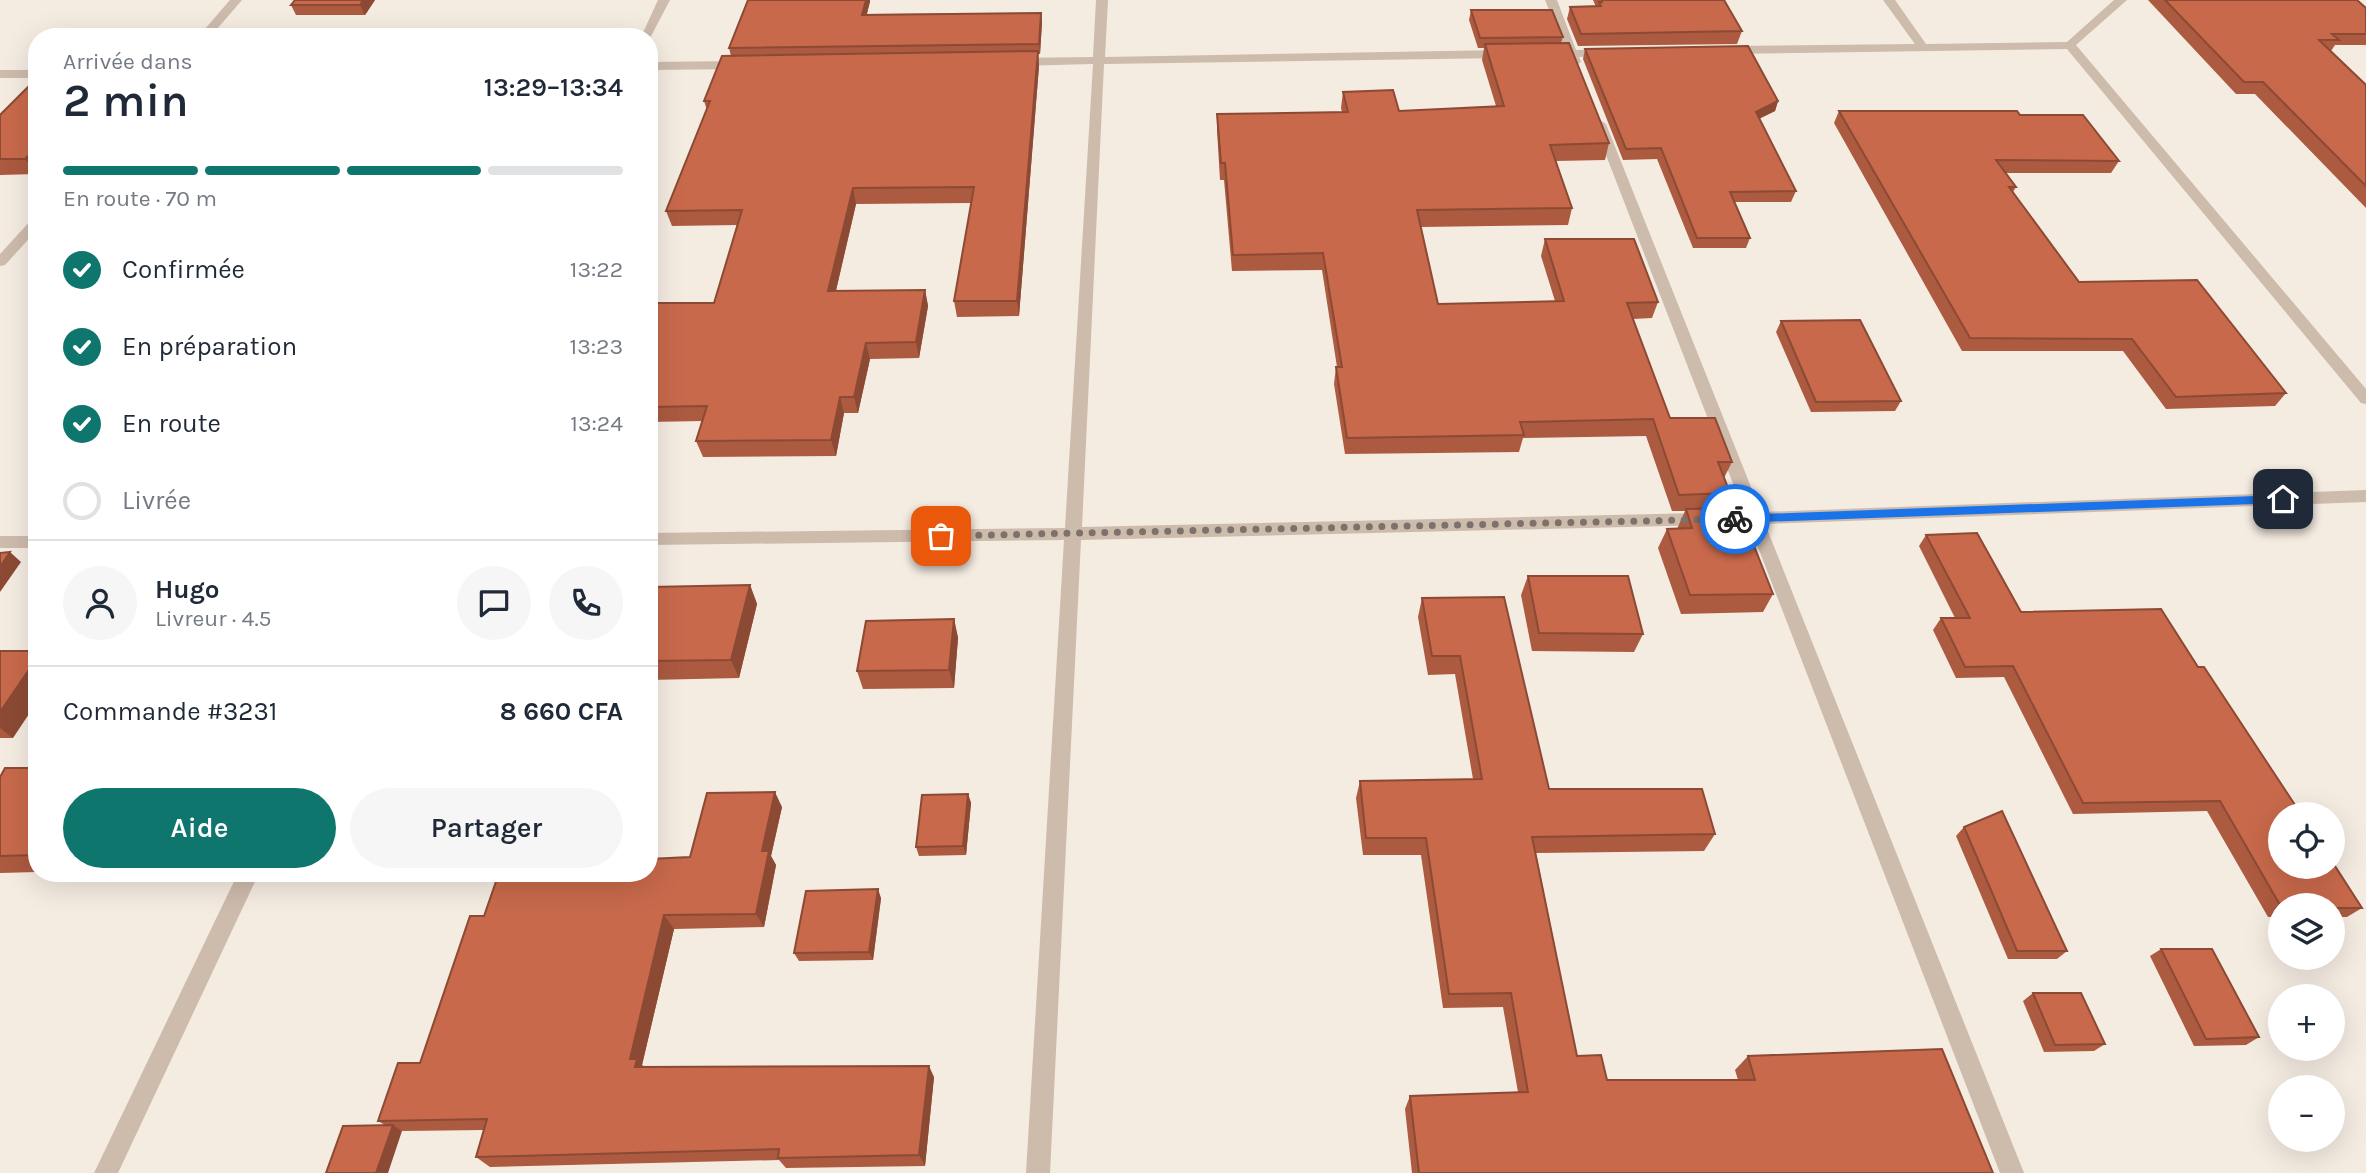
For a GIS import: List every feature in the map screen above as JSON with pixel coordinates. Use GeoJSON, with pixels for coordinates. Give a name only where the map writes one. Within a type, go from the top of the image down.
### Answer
{"type":"FeatureCollection","features":[{"type":"Feature","properties":{"kind":"street"},"geometry":{"type":"LineString","coordinates":[[212,28],[236,0]]}},
{"type":"Feature","properties":{"kind":"street"},"geometry":{"type":"LineString","coordinates":[[651,28],[664,0]]}},
{"type":"Feature","properties":{"kind":"street"},"geometry":{"type":"LineString","coordinates":[[1038,1173],[1102,0]]}},
{"type":"Feature","properties":{"kind":"street"},"geometry":{"type":"LineString","coordinates":[[1551,0],[1582,79]]}},
{"type":"Feature","properties":{"kind":"street"},"geometry":{"type":"LineString","coordinates":[[1889,0],[1922,46]]}},
{"type":"Feature","properties":{"kind":"street"},"geometry":{"type":"LineString","coordinates":[[1720,50],[2070,45],[2121,0]]}},
{"type":"Feature","properties":{"kind":"street"},"geometry":{"type":"LineString","coordinates":[[2070,45],[2366,399]]}},
{"type":"Feature","properties":{"kind":"street"},"geometry":{"type":"LineString","coordinates":[[1544,54],[1625,52]]}},
{"type":"Feature","properties":{"kind":"street"},"geometry":{"type":"LineString","coordinates":[[1004,62],[1516,54]]}},
{"type":"Feature","properties":{"kind":"street"},"geometry":{"type":"LineString","coordinates":[[658,66],[758,65]]}},
{"type":"Feature","properties":{"kind":"street"},"geometry":{"type":"LineString","coordinates":[[0,74],[28,74]]}},
{"type":"Feature","properties":{"kind":"street"},"geometry":{"type":"LineString","coordinates":[[1592,105],[2012,1173]]}},
{"type":"Feature","properties":{"kind":"street"},"geometry":{"type":"LineString","coordinates":[[0,262],[28,232]]}},
{"type":"Feature","properties":{"kind":"street"},"geometry":{"type":"LineString","coordinates":[[658,539],[1073,534],[1756,518],[2366,496]]}},
{"type":"Feature","properties":{"kind":"street"},"geometry":{"type":"LineString","coordinates":[[0,542],[28,542]]}},
{"type":"Feature","properties":{"kind":"street"},"geometry":{"type":"LineString","coordinates":[[106,1173],[245,882]]}},
{"type":"Feature","properties":{"kind":"building"},"geometry":{"type":"Polygon","coordinates":[[[295,0],[363,0],[360,5],[291,5],[295,0]]]}},
{"type":"Feature","properties":{"kind":"building"},"geometry":{"type":"Polygon","coordinates":[[[748,0],[866,0],[862,15],[1041,13],[1039,44],[729,48],[748,0]]]}},
{"type":"Feature","properties":{"kind":"building"},"geometry":{"type":"Polygon","coordinates":[[[1724,0],[1742,31],[1581,34],[1570,7],[1601,6],[1599,2],[1724,0]]]}},
{"type":"Feature","properties":{"kind":"building"},"geometry":{"type":"Polygon","coordinates":[[[2165,0],[2357,0],[2366,8],[2366,34],[2332,34],[2339,40],[2319,40],[2366,85],[2366,186],[2263,82],[2244,82],[2165,0]]]}},
{"type":"Feature","properties":{"kind":"building"},"geometry":{"type":"Polygon","coordinates":[[[1471,10],[1552,10],[1563,37],[1480,38],[1471,10]]]}},
{"type":"Feature","properties":{"kind":"building"},"geometry":{"type":"Polygon","coordinates":[[[1569,43],[1609,143],[1550,145],[1572,208],[1417,210],[1438,304],[1564,301],[1545,239],[1634,239],[1658,302],[1627,303],[1670,418],[1715,418],[1732,462],[1718,462],[1730,493],[1679,495],[1653,419],[1520,422],[1524,435],[1347,438],[1336,367],[1342,367],[1323,253],[1233,255],[1225,163],[1221,163],[1217,114],[1348,112],[1343,92],[1393,90],[1399,111],[1504,106],[1485,44],[1569,43]]]}},
{"type":"Feature","properties":{"kind":"building"},"geometry":{"type":"Polygon","coordinates":[[[1748,46],[1778,101],[1756,112],[1796,191],[1730,192],[1750,238],[1697,238],[1661,148],[1626,149],[1585,49],[1748,46]]]}},
{"type":"Feature","properties":{"kind":"building"},"geometry":{"type":"Polygon","coordinates":[[[1038,51],[1017,301],[954,301],[974,187],[853,188],[828,291],[925,290],[916,342],[866,343],[854,397],[840,397],[831,440],[696,441],[707,406],[658,407],[658,303],[714,303],[742,210],[666,211],[710,101],[704,101],[722,56],[1038,51]]]}},
{"type":"Feature","properties":{"kind":"building"},"geometry":{"type":"Polygon","coordinates":[[[28,87],[28,156],[25,159],[0,159],[0,115],[28,87]]]}},
{"type":"Feature","properties":{"kind":"building"},"geometry":{"type":"Polygon","coordinates":[[[1839,111],[2017,111],[2020,115],[2083,115],[2119,161],[1996,160],[2016,187],[2009,187],[2079,282],[2197,280],[2286,393],[2176,397],[2132,339],[1970,338],[1839,111]]]}},
{"type":"Feature","properties":{"kind":"building"},"geometry":{"type":"Polygon","coordinates":[[[1860,320],[1901,401],[1816,402],[1781,321],[1860,320]]]}},
{"type":"Feature","properties":{"kind":"building"},"geometry":{"type":"Polygon","coordinates":[[[1739,508],[1773,594],[1690,595],[1667,529],[1692,528],[1686,509],[1739,508]]]}},
{"type":"Feature","properties":{"kind":"building"},"geometry":{"type":"Polygon","coordinates":[[[1977,533],[2021,612],[2161,609],[2198,667],[2204,667],[2293,802],[2268,802],[2268,879],[2343,879],[2362,908],[2345,908],[2345,893],[2273,893],[2220,801],[2083,803],[2013,666],[1965,667],[1941,618],[1970,618],[1926,535],[1977,533]]]}},
{"type":"Feature","properties":{"kind":"building"},"geometry":{"type":"Polygon","coordinates":[[[10,552],[0,567],[0,553],[10,552]]]}},
{"type":"Feature","properties":{"kind":"building"},"geometry":{"type":"Polygon","coordinates":[[[1528,576],[1628,576],[1643,634],[1539,633],[1528,576]]]}},
{"type":"Feature","properties":{"kind":"building"},"geometry":{"type":"Polygon","coordinates":[[[750,585],[731,660],[658,661],[658,587],[750,585]]]}},
{"type":"Feature","properties":{"kind":"building"},"geometry":{"type":"Polygon","coordinates":[[[1504,597],[1549,789],[1702,789],[1715,834],[1532,837],[1577,1056],[1601,1055],[1607,1080],[1755,1080],[1748,1056],[1942,1049],[1993,1173],[1419,1173],[1410,1096],[1528,1092],[1511,993],[1449,994],[1426,838],[1366,838],[1360,781],[1482,779],[1460,656],[1432,656],[1422,598],[1504,597]]]}},
{"type":"Feature","properties":{"kind":"building"},"geometry":{"type":"Polygon","coordinates":[[[954,619],[949,670],[857,671],[866,621],[954,619]]]}},
{"type":"Feature","properties":{"kind":"building"},"geometry":{"type":"Polygon","coordinates":[[[0,651],[28,651],[28,671],[0,712],[0,651]]]}},
{"type":"Feature","properties":{"kind":"building"},"geometry":{"type":"Polygon","coordinates":[[[5,768],[28,768],[28,855],[0,856],[0,777],[5,768]]]}},
{"type":"Feature","properties":{"kind":"building"},"geometry":{"type":"Polygon","coordinates":[[[775,792],[762,851],[769,851],[756,914],[664,915],[630,1059],[637,1059],[635,1067],[929,1066],[919,1155],[778,1158],[779,1149],[476,1157],[487,1119],[378,1121],[398,1063],[420,1063],[470,916],[484,916],[496,882],[658,882],[658,859],[690,857],[707,793],[775,792]]]}},
{"type":"Feature","properties":{"kind":"building"},"geometry":{"type":"Polygon","coordinates":[[[968,794],[963,846],[916,847],[922,795],[968,794]]]}},
{"type":"Feature","properties":{"kind":"building"},"geometry":{"type":"Polygon","coordinates":[[[2002,811],[2067,951],[2017,951],[1964,827],[2002,811]]]}},
{"type":"Feature","properties":{"kind":"building"},"geometry":{"type":"Polygon","coordinates":[[[878,889],[869,952],[794,953],[806,891],[878,889]]]}},
{"type":"Feature","properties":{"kind":"building"},"geometry":{"type":"Polygon","coordinates":[[[2161,949],[2212,949],[2259,1037],[2206,1039],[2161,949]]]}},
{"type":"Feature","properties":{"kind":"building"},"geometry":{"type":"Polygon","coordinates":[[[2033,993],[2081,993],[2105,1044],[2055,1045],[2033,993]]]}},
{"type":"Feature","properties":{"kind":"building"},"geometry":{"type":"Polygon","coordinates":[[[393,1125],[376,1173],[326,1173],[343,1126],[393,1125]]]}},
{"type":"Feature","properties":{"kind":"way so far"},"geometry":{"type":"LineString","coordinates":[[941,536],[1735,519]]}},
{"type":"Feature","properties":{"kind":"route"},"geometry":{"type":"LineString","coordinates":[[1735,519],[2283,499]]}}]}
